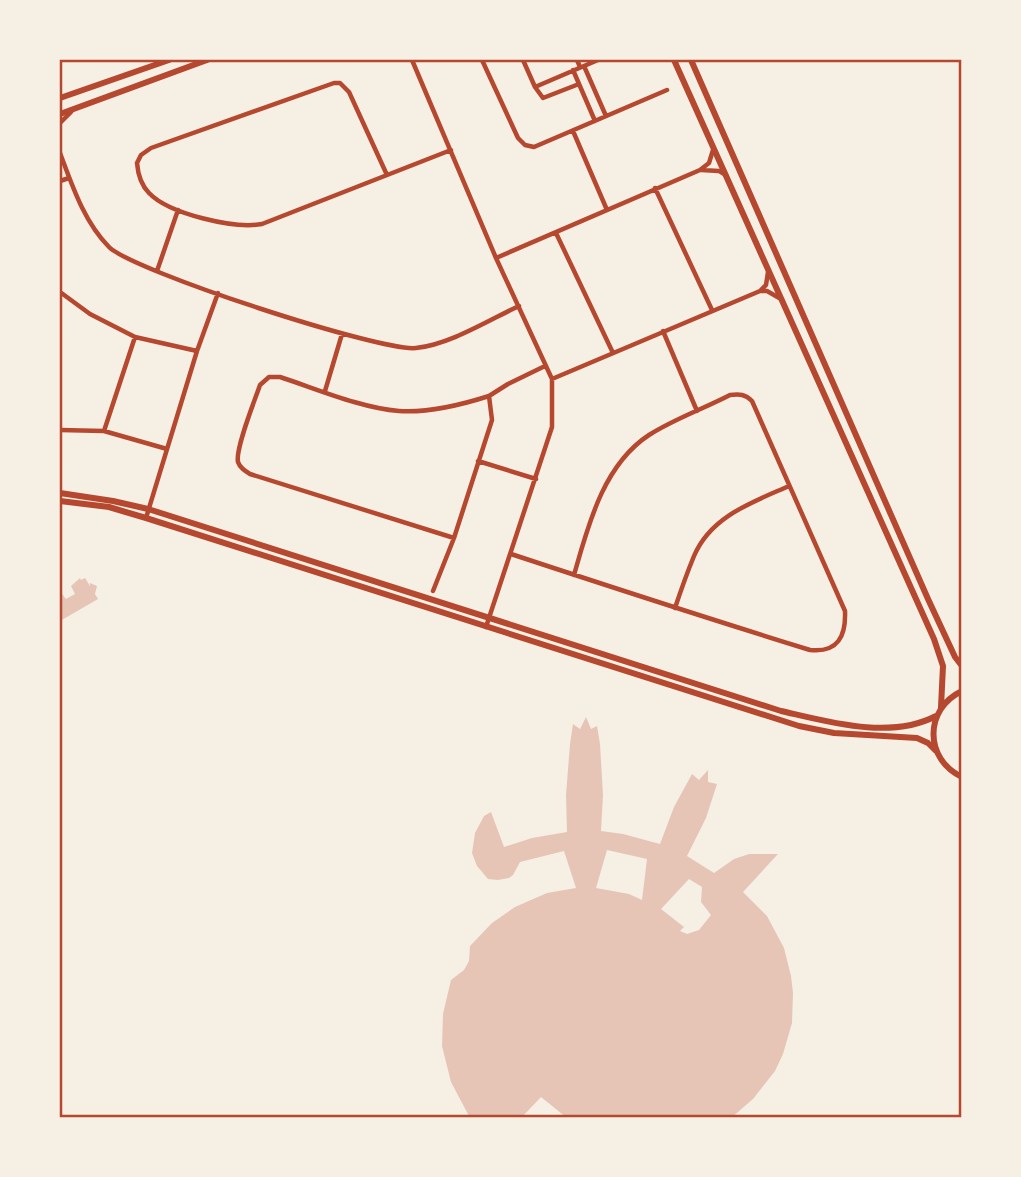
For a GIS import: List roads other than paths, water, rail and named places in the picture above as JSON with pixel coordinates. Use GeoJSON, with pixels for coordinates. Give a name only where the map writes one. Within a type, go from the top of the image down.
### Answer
{"type":"FeatureCollection","features":[{"type":"Feature","properties":{"kind":"main road"},"geometry":{"type":"LineString","coordinates":[[60,98],[169,60]]}},
{"type":"Feature","properties":{"kind":"main road"},"geometry":{"type":"LineString","coordinates":[[60,114],[207,60]]}},
{"type":"Feature","properties":{"kind":"main road"},"geometry":{"type":"LineString","coordinates":[[674,60],[939,652],[943,667],[941,707]]}},
{"type":"Feature","properties":{"kind":"main road"},"geometry":{"type":"LineString","coordinates":[[691,60],[961,666]]}},
{"type":"Feature","properties":{"kind":"main road"},"geometry":{"type":"LineString","coordinates":[[60,493],[148,509],[727,695],[794,714],[862,726],[904,728],[936,716]]}},
{"type":"Feature","properties":{"kind":"main road"},"geometry":{"type":"LineString","coordinates":[[60,501],[108,508],[146,518],[799,726],[917,738],[928,743],[945,766],[961,777]]}},
{"type":"Feature","properties":{"kind":"main road"},"geometry":{"type":"LineString","coordinates":[[936,751],[933,733],[936,716],[952,696],[961,691]]}},
{"type":"Feature","properties":{"kind":"main road"},"geometry":{"type":"LineString","coordinates":[[725,704],[727,695]]}},
{"type":"Feature","properties":{"kind":"street"},"geometry":{"type":"LineString","coordinates":[[412,60],[496,258],[552,379],[552,427],[486,627]]}},
{"type":"Feature","properties":{"kind":"street"},"geometry":{"type":"LineString","coordinates":[[482,60],[518,138],[525,145],[534,148],[667,90]]}},
{"type":"Feature","properties":{"kind":"street"},"geometry":{"type":"LineString","coordinates":[[523,60],[543,98],[579,84]]}},
{"type":"Feature","properties":{"kind":"street"},"geometry":{"type":"LineString","coordinates":[[577,60],[606,116]]}},
{"type":"Feature","properties":{"kind":"street"},"geometry":{"type":"LineString","coordinates":[[535,87],[598,60]]}},
{"type":"Feature","properties":{"kind":"street"},"geometry":{"type":"LineString","coordinates":[[573,70],[595,121]]}},
{"type":"Feature","properties":{"kind":"street"},"geometry":{"type":"LineString","coordinates":[[387,175],[349,92],[340,83],[151,148],[141,155],[136,163],[142,186],[150,195],[178,210],[223,223],[248,226],[262,224],[451,150]]}},
{"type":"Feature","properties":{"kind":"street"},"geometry":{"type":"LineString","coordinates":[[60,123],[76,107]]}},
{"type":"Feature","properties":{"kind":"street"},"geometry":{"type":"LineString","coordinates":[[573,131],[607,209]]}},
{"type":"Feature","properties":{"kind":"street"},"geometry":{"type":"LineString","coordinates":[[496,258],[700,170],[709,163],[713,144]]}},
{"type":"Feature","properties":{"kind":"street"},"geometry":{"type":"LineString","coordinates":[[60,153],[90,224],[110,248],[128,260],[218,293],[342,334],[413,349],[434,345],[519,306]]}},
{"type":"Feature","properties":{"kind":"street"},"geometry":{"type":"LineString","coordinates":[[700,170],[719,171],[727,176]]}},
{"type":"Feature","properties":{"kind":"street"},"geometry":{"type":"LineString","coordinates":[[60,181],[69,178]]}},
{"type":"Feature","properties":{"kind":"street"},"geometry":{"type":"LineString","coordinates":[[655,188],[712,310]]}},
{"type":"Feature","properties":{"kind":"street"},"geometry":{"type":"LineString","coordinates":[[157,271],[178,210]]}},
{"type":"Feature","properties":{"kind":"street"},"geometry":{"type":"LineString","coordinates":[[556,233],[613,353]]}},
{"type":"Feature","properties":{"kind":"street"},"geometry":{"type":"LineString","coordinates":[[760,291],[766,285],[769,270]]}},
{"type":"Feature","properties":{"kind":"street"},"geometry":{"type":"LineString","coordinates":[[552,379],[760,291],[768,291],[782,299]]}},
{"type":"Feature","properties":{"kind":"street"},"geometry":{"type":"LineString","coordinates":[[60,292],[90,314],[135,337],[197,351]]}},
{"type":"Feature","properties":{"kind":"street"},"geometry":{"type":"LineString","coordinates":[[146,518],[197,351],[218,293]]}},
{"type":"Feature","properties":{"kind":"street"},"geometry":{"type":"LineString","coordinates":[[663,331],[697,411]]}},
{"type":"Feature","properties":{"kind":"street"},"geometry":{"type":"LineString","coordinates":[[325,391],[342,334]]}},
{"type":"Feature","properties":{"kind":"street"},"geometry":{"type":"LineString","coordinates":[[104,431],[135,337]]}},
{"type":"Feature","properties":{"kind":"street"},"geometry":{"type":"LineString","coordinates":[[454,538],[250,474],[241,468],[238,463],[239,450],[260,385],[269,377],[280,377],[371,406],[400,411],[442,408],[489,396],[545,366]]}},
{"type":"Feature","properties":{"kind":"street"},"geometry":{"type":"LineString","coordinates":[[511,554],[574,575],[675,608],[810,650],[822,652],[831,648],[844,633],[845,611],[752,401],[747,396],[730,395],[647,437],[634,447],[617,467],[595,510],[574,575]]}},
{"type":"Feature","properties":{"kind":"street"},"geometry":{"type":"LineString","coordinates":[[433,591],[454,538],[492,419],[489,396]]}},
{"type":"Feature","properties":{"kind":"street"},"geometry":{"type":"LineString","coordinates":[[60,430],[104,431],[167,449]]}},
{"type":"Feature","properties":{"kind":"street"},"geometry":{"type":"LineString","coordinates":[[478,461],[536,479]]}},
{"type":"Feature","properties":{"kind":"street"},"geometry":{"type":"LineString","coordinates":[[675,608],[695,553],[718,524],[734,511],[789,486]]}}]}
